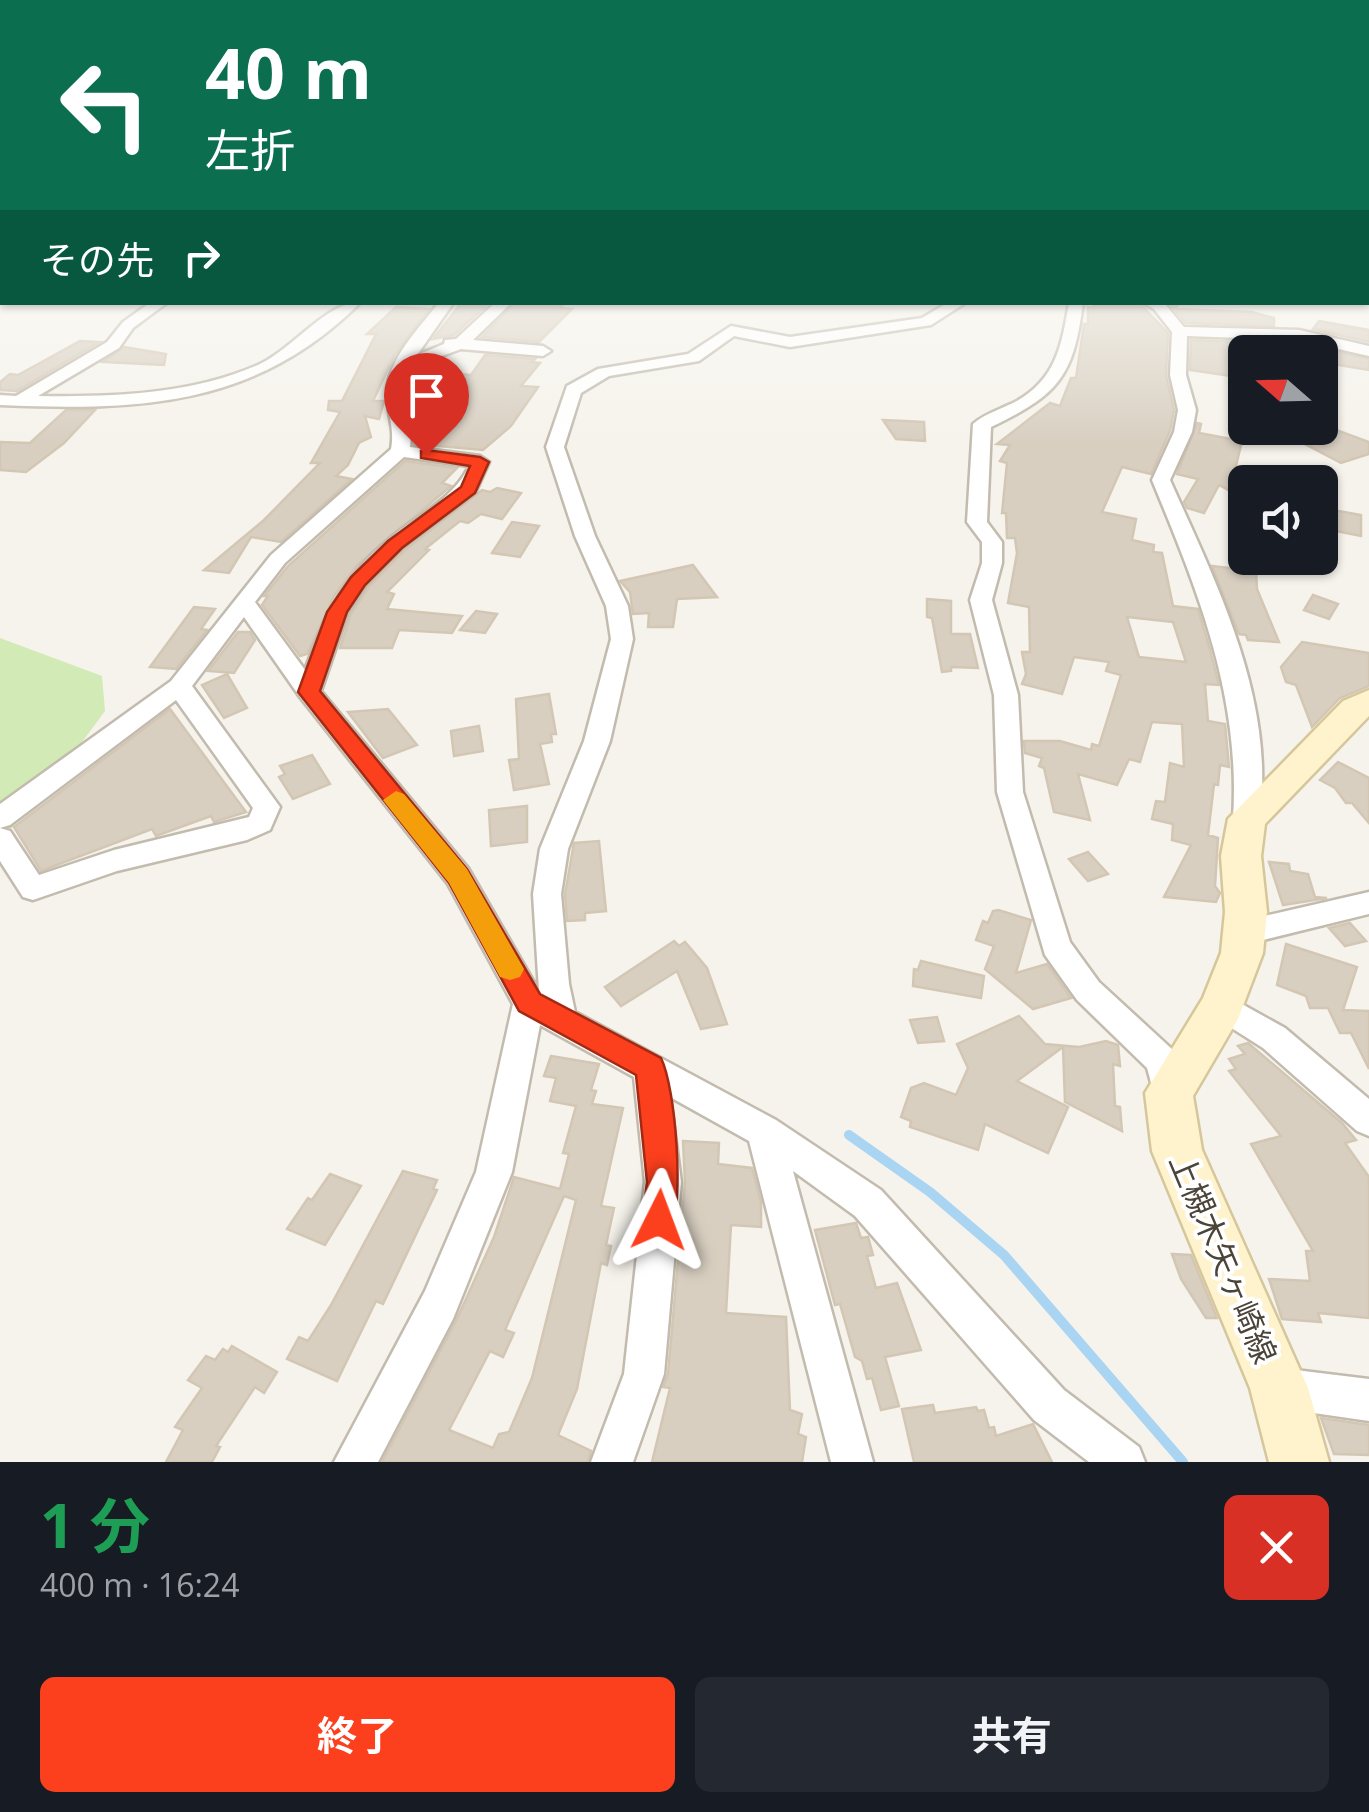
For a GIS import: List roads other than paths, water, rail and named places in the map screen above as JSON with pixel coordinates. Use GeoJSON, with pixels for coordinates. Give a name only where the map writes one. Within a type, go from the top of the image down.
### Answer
{"type":"FeatureCollection","features":[{"type":"Feature","properties":{"kind":"main road"},"geometry":{"type":"LineString","coordinates":[[1169,1093],[1222,1006],[1242,952],[1242,856],[1248,819],[1355,709],[1369,701]]}},
{"type":"Feature","properties":{"kind":"main road","name":"上槻木矢ヶ崎線"},"geometry":{"type":"LineString","coordinates":[[1169,1093],[1177,1151],[1279,1388],[1299,1462]]}},
{"type":"Feature","properties":{"kind":"street"},"geometry":{"type":"LineString","coordinates":[[9,400],[113,346],[128,325],[152,308]]}},
{"type":"Feature","properties":{"kind":"street"},"geometry":{"type":"LineString","coordinates":[[9,400],[132,398],[229,382],[269,366],[312,338],[347,308]]}},
{"type":"Feature","properties":{"kind":"street"},"geometry":{"type":"LineString","coordinates":[[0,818],[179,686],[278,559],[400,451],[406,426],[394,393],[397,373],[443,308]]}},
{"type":"Feature","properties":{"kind":"street"},"geometry":{"type":"LineString","coordinates":[[403,365],[460,344],[497,308]]}},
{"type":"Feature","properties":{"kind":"street"},"geometry":{"type":"LineString","coordinates":[[355,1462],[439,1305],[494,1172],[553,984],[547,894],[554,850],[597,741],[622,639],[617,606],[586,536],[555,448],[573,390],[604,372],[693,358],[731,331],[790,342],[926,322],[949,308]]}},
{"type":"Feature","properties":{"kind":"street"},"geometry":{"type":"LineString","coordinates":[[1075,308],[1070,352],[1056,381],[1038,397],[982,424],[977,522],[992,542],[992,563],[981,600],[1006,695],[1010,792],[1056,946],[1088,991],[1162,1061],[1169,1093]]}},
{"type":"Feature","properties":{"kind":"street"},"geometry":{"type":"LineString","coordinates":[[1160,308],[1180,332],[1178,375],[1187,410],[1183,432],[1161,480],[1237,680],[1246,715],[1252,780],[1248,819]]}},
{"type":"Feature","properties":{"kind":"street"},"geometry":{"type":"LineString","coordinates":[[1180,332],[1299,334],[1369,351]]}},
{"type":"Feature","properties":{"kind":"street"},"geometry":{"type":"LineString","coordinates":[[420,340],[542,352]]}},
{"type":"Feature","properties":{"kind":"street"},"geometry":{"type":"LineString","coordinates":[[309,692],[337,612],[358,581],[395,544],[468,489],[480,462],[400,451]]}},
{"type":"Feature","properties":{"kind":"street"},"geometry":{"type":"LineString","coordinates":[[244,602],[309,692],[458,876],[545,1012],[764,1131],[868,1202],[1049,1405],[1124,1462]]}},
{"type":"Feature","properties":{"kind":"street"},"geometry":{"type":"LineString","coordinates":[[0,838],[33,889],[114,861],[247,830],[260,823],[267,807],[179,686]]}},
{"type":"Feature","properties":{"kind":"street"},"geometry":{"type":"LineString","coordinates":[[1244,933],[1369,903]]}},
{"type":"Feature","properties":{"kind":"street"},"geometry":{"type":"LineString","coordinates":[[1222,1006],[1274,1038],[1369,1120]]}},
{"type":"Feature","properties":{"kind":"street"},"geometry":{"type":"LineString","coordinates":[[612,1462],[644,1374],[663,1182],[650,1068]]}},
{"type":"Feature","properties":{"kind":"street"},"geometry":{"type":"LineString","coordinates":[[764,1131],[852,1462]]}},
{"type":"Feature","properties":{"kind":"street"},"geometry":{"type":"LineString","coordinates":[[1279,1388],[1369,1400]]}},
{"type":"Feature","properties":{"kind":"waterway"},"geometry":{"type":"LineString","coordinates":[[849,1135],[930,1192],[1004,1255],[1183,1462]]}}]}
